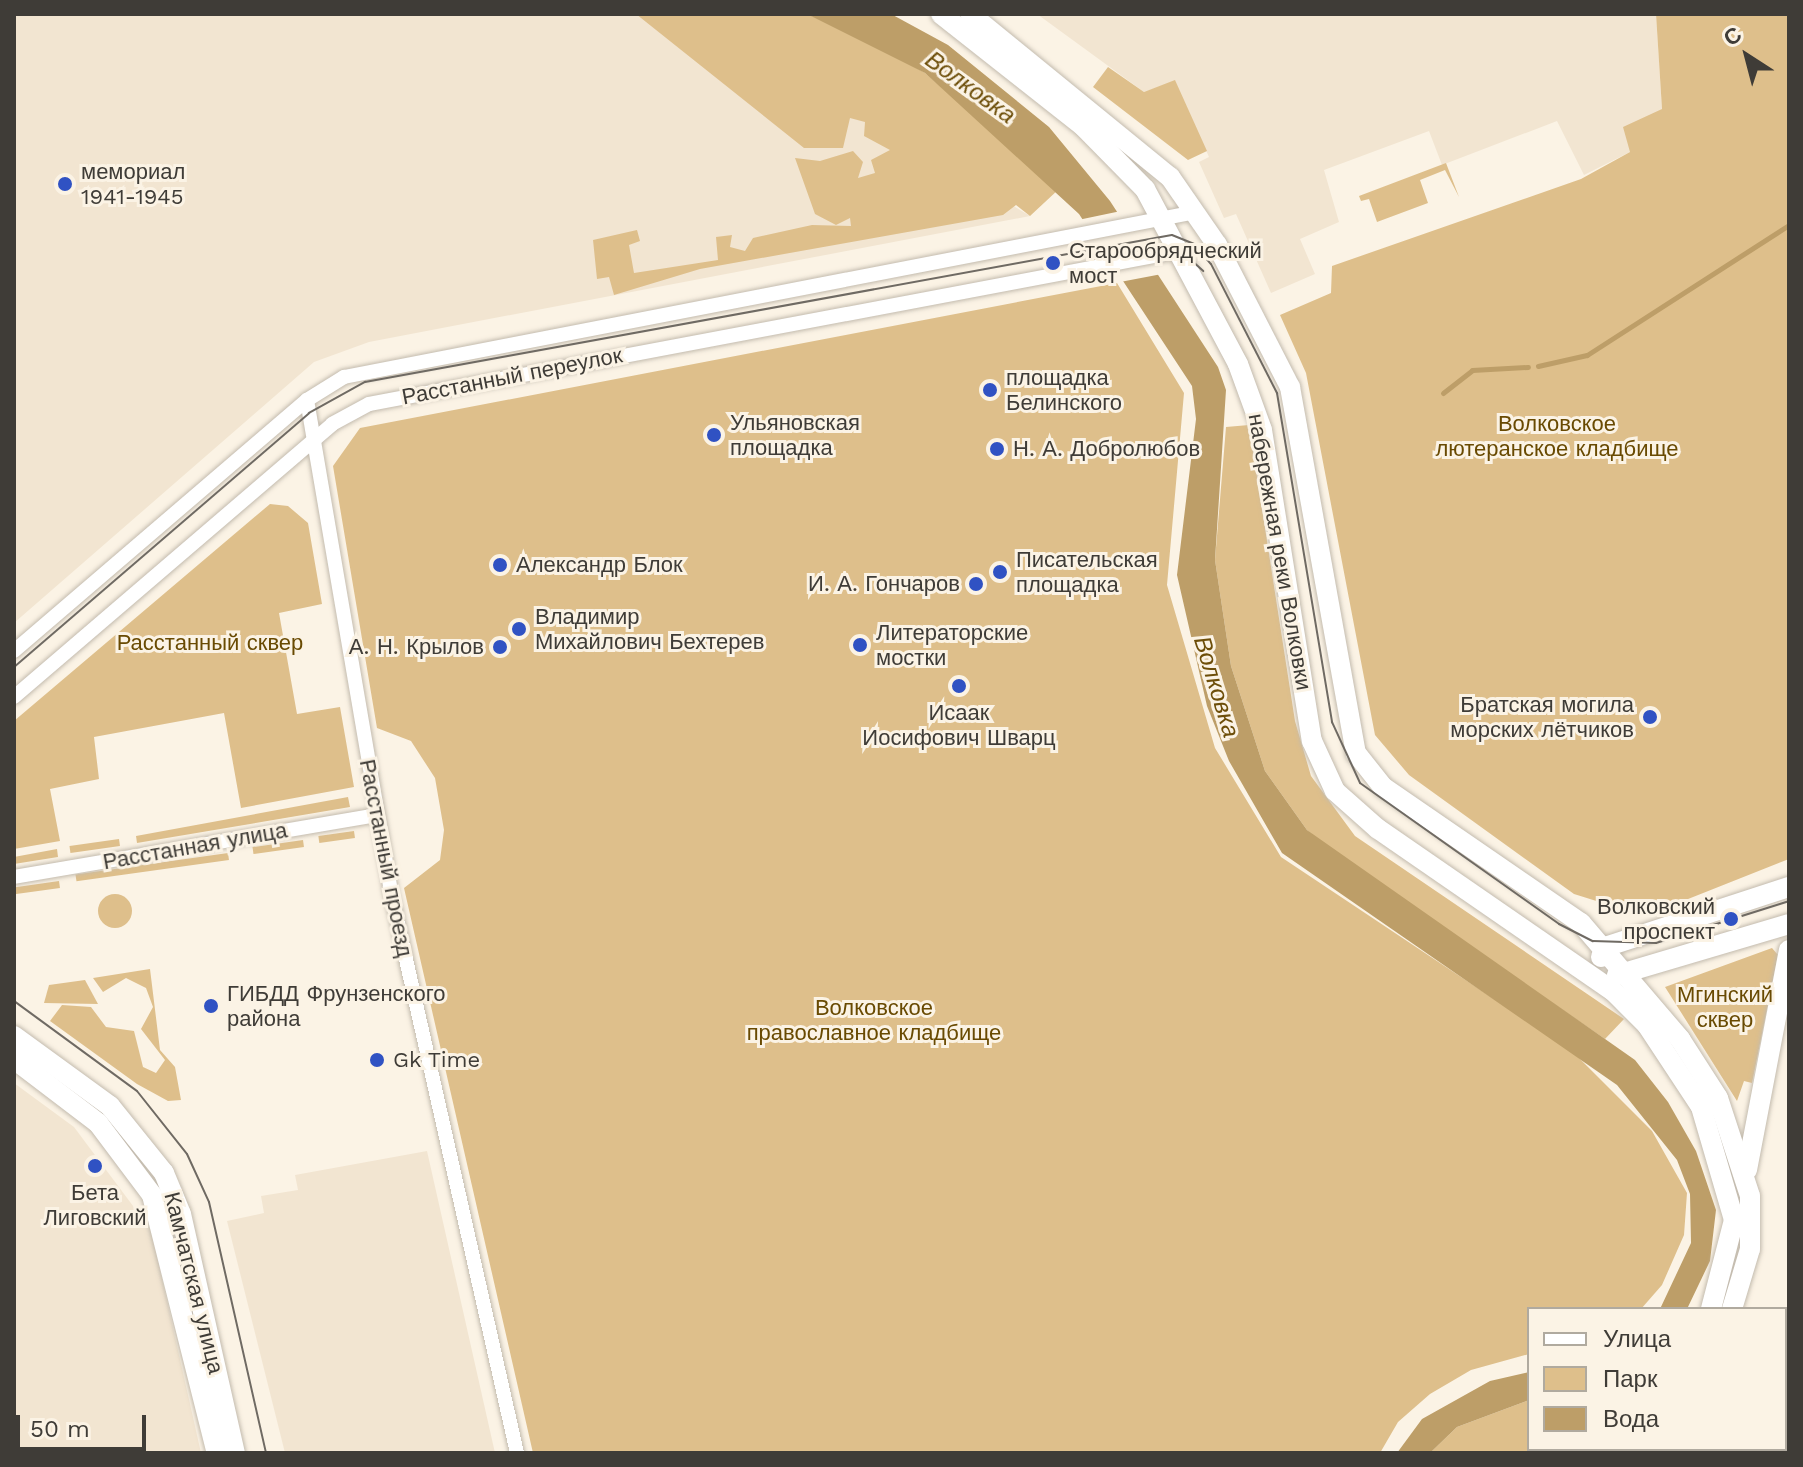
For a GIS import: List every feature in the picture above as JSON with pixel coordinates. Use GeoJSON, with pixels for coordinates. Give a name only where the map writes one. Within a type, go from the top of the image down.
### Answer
{"type":"FeatureCollection","features":[{"type":"Feature","properties":{"kind":"street","name":"набережная реки Волковки"},"geometry":{"type":"LineString","coordinates":[[941,14],[1097,139],[1145,189],[1258,412],[1308,721],[1325,775],[1378,829],[1593,976]]}},
{"type":"Feature","properties":{"kind":"street","name":"набережная реки Волковки"},"geometry":{"type":"LineString","coordinates":[[970,14],[1146,155],[1195,212],[1276,355],[1300,428],[1348,728],[1361,762],[1383,787],[1565,911],[1605,947]]}},
{"type":"Feature","properties":{"kind":"street"},"geometry":{"type":"LineString","coordinates":[[1160,219],[1195,212]]}},
{"type":"Feature","properties":{"kind":"street","name":"Расстанный переулок"},"geometry":{"type":"LineString","coordinates":[[14,651],[307,400],[381,365],[1160,219]]}},
{"type":"Feature","properties":{"kind":"street","name":"Расстанный переулок"},"geometry":{"type":"LineString","coordinates":[[14,697],[347,413],[391,399],[1176,252]]}},
{"type":"Feature","properties":{"kind":"street","name":"Расстанный проезд"},"geometry":{"type":"LineString","coordinates":[[307,400],[377,815],[517,1453]]}},
{"type":"Feature","properties":{"kind":"street","name":"Расстанная улица"},"geometry":{"type":"LineString","coordinates":[[14,877],[377,815]]}},
{"type":"Feature","properties":{"kind":"street"},"geometry":{"type":"LineString","coordinates":[[1593,976],[1605,947],[1789,887]]}},
{"type":"Feature","properties":{"kind":"street"},"geometry":{"type":"LineString","coordinates":[[1593,976],[1629,975],[1789,924]]}},
{"type":"Feature","properties":{"kind":"street"},"geometry":{"type":"LineString","coordinates":[[1605,947],[1629,975],[1718,1098],[1746,1175],[1752,1232],[1733,1307]]}},
{"type":"Feature","properties":{"kind":"street"},"geometry":{"type":"LineString","coordinates":[[1746,1175],[1789,950]]}},
{"type":"Feature","properties":{"kind":"street"},"geometry":{"type":"LineString","coordinates":[[1593,976],[1647,1025],[1714,1133],[1734,1220],[1712,1307]]}},
{"type":"Feature","properties":{"kind":"street","name":"Камчатская улица"},"geometry":{"type":"LineString","coordinates":[[14,1036],[110,1106],[164,1173],[181,1214],[235,1453]]}},
{"type":"Feature","properties":{"kind":"street","name":"Камчатская улица"},"geometry":{"type":"LineString","coordinates":[[14,1059],[98,1123],[152,1195],[217,1453]]}},
{"type":"Feature","properties":{"kind":"shaded area"},"geometry":{"type":"Polygon","coordinates":[[[14,14],[701,14],[1030,216],[369,342],[314,362],[14,623],[14,14]]]}},
{"type":"Feature","properties":{"kind":"shaded area"},"geometry":{"type":"Polygon","coordinates":[[[1037,14],[1656,14],[1662,109],[1630,152],[1584,175],[1557,121],[1442,165],[1429,131],[1324,170],[1339,222],[1300,239],[1315,274],[1271,293],[1236,214],[1224,218],[1199,162],[1209,157],[1175,81],[1144,92],[1037,14]]]}},
{"type":"Feature","properties":{"kind":"shaded area"},"geometry":{"type":"Polygon","coordinates":[[[14,1083],[74,1127],[151,1230],[201,1453],[14,1453],[14,1083]]]}},
{"type":"Feature","properties":{"kind":"shaded area"},"geometry":{"type":"Polygon","coordinates":[[[427,1151],[495,1453],[285,1453],[227,1221],[264,1213],[261,1196],[298,1190],[295,1175],[427,1151]]]}},
{"type":"Feature","properties":{"kind":"green space"},"geometry":{"type":"Polygon","coordinates":[[[636,14],[807,14],[868,39],[925,73],[1059,189],[1030,216],[1016,205],[1003,215],[700,269],[614,295],[609,277],[597,279],[593,240],[637,230],[640,241],[629,245],[634,273],[718,260],[716,237],[732,235],[730,247],[745,251],[753,238],[812,225],[851,226],[850,218],[836,225],[815,214],[795,158],[820,161],[853,151],[863,162],[858,178],[875,173],[871,160],[890,150],[864,136],[865,122],[850,118],[843,148],[804,148],[636,14]]]}},
{"type":"Feature","properties":{"kind":"green space","name":"Волковское лютеранское кладбище"},"geometry":{"type":"Polygon","coordinates":[[[1656,14],[1789,14],[1789,859],[1678,903],[1622,909],[1574,894],[1409,775],[1375,735],[1306,373],[1280,315],[1331,293],[1332,266],[1581,179],[1630,152],[1623,127],[1662,109],[1656,14]]]}},
{"type":"Feature","properties":{"kind":"green space"},"geometry":{"type":"Polygon","coordinates":[[[1108,67],[1144,92],[1175,80],[1207,151],[1188,160],[1093,87],[1108,67]]]}},
{"type":"Feature","properties":{"kind":"green space"},"geometry":{"type":"Polygon","coordinates":[[[1446,163],[1459,197],[1445,170],[1420,180],[1428,203],[1377,222],[1369,199],[1361,201],[1359,196],[1446,163]]]}},
{"type":"Feature","properties":{"kind":"green space","name":"Волковское православное кладбище"},"geometry":{"type":"Polygon","coordinates":[[[1117,283],[1184,393],[1167,585],[1215,748],[1281,857],[1572,1051],[1652,1131],[1687,1193],[1684,1235],[1662,1285],[1643,1307],[1527,1307],[1527,1355],[1471,1370],[1430,1394],[1398,1422],[1380,1453],[533,1453],[404,888],[440,860],[444,830],[435,778],[411,741],[377,728],[333,466],[360,428],[1117,283]]]}},
{"type":"Feature","properties":{"kind":"green space"},"geometry":{"type":"Polygon","coordinates":[[[1249,425],[1295,721],[1311,776],[1355,836],[1624,1019],[1605,1039],[1338,856],[1307,830],[1265,771],[1231,666],[1215,560],[1226,427],[1249,425]]]}},
{"type":"Feature","properties":{"kind":"green space","name":"Расстанный сквер"},"geometry":{"type":"Polygon","coordinates":[[[270,504],[288,506],[308,523],[322,604],[279,613],[297,714],[340,707],[354,787],[241,808],[224,713],[94,737],[99,779],[50,789],[60,841],[14,849],[14,721],[270,504]]]}},
{"type":"Feature","properties":{"kind":"green space"},"geometry":{"type":"Polygon","coordinates":[[[348,797],[350,807],[137,843],[136,836],[348,797]]]}},
{"type":"Feature","properties":{"kind":"green space"},"geometry":{"type":"Polygon","coordinates":[[[354,831],[355,838],[319,843],[318,836],[354,831]]]}},
{"type":"Feature","properties":{"kind":"green space"},"geometry":{"type":"Polygon","coordinates":[[[119,839],[120,846],[70,853],[69,846],[119,839]]]}},
{"type":"Feature","properties":{"kind":"green space"},"geometry":{"type":"Polygon","coordinates":[[[303,840],[304,847],[253,854],[252,847],[303,840]]]}},
{"type":"Feature","properties":{"kind":"green space"},"geometry":{"type":"Polygon","coordinates":[[[57,849],[58,857],[14,864],[14,857],[57,849]]]}},
{"type":"Feature","properties":{"kind":"green space"},"geometry":{"type":"Polygon","coordinates":[[[228,853],[229,860],[76,881],[75,874],[228,853]]]}},
{"type":"Feature","properties":{"kind":"green space"},"geometry":{"type":"Polygon","coordinates":[[[59,881],[60,888],[14,894],[14,887],[59,881]]]}},
{"type":"Feature","properties":{"kind":"green space"},"geometry":{"type":"Polygon","coordinates":[[[115,894],[127,899],[132,911],[127,923],[115,928],[103,923],[98,911],[103,899],[115,894]]]}},
{"type":"Feature","properties":{"kind":"green space","name":"Мгинский сквер"},"geometry":{"type":"Polygon","coordinates":[[[1772,948],[1778,955],[1752,1083],[1744,1081],[1737,1101],[1665,987],[1772,948]]]}},
{"type":"Feature","properties":{"kind":"green space"},"geometry":{"type":"Polygon","coordinates":[[[150,969],[160,1050],[175,1067],[181,1100],[168,1101],[137,1084],[50,1021],[62,1005],[91,1007],[106,1027],[134,1031],[143,1067],[156,1073],[165,1060],[141,1029],[153,1007],[146,988],[126,978],[103,992],[93,978],[150,969]]]}},
{"type":"Feature","properties":{"kind":"green space"},"geometry":{"type":"Polygon","coordinates":[[[85,980],[98,1004],[44,1003],[49,985],[85,980]]]}},
{"type":"Feature","properties":{"kind":"green space"},"geometry":{"type":"Polygon","coordinates":[[[1527,1401],[1527,1451],[1622,1453],[1430,1453],[1457,1427],[1527,1401]]]}},
{"type":"Feature","properties":{"kind":"water","name":"Волковка"},"geometry":{"type":"Polygon","coordinates":[[[807,14],[891,14],[948,45],[1049,127],[1110,201],[1218,367],[1226,390],[1215,560],[1231,666],[1265,771],[1307,830],[1635,1060],[1668,1102],[1696,1151],[1716,1210],[1710,1261],[1688,1307],[1661,1307],[1691,1243],[1690,1194],[1677,1160],[1617,1085],[1282,853],[1229,761],[1207,706],[1177,575],[1196,419],[1192,386],[1079,214],[925,73],[807,14]]]}},
{"type":"Feature","properties":{"kind":"water"},"geometry":{"type":"Polygon","coordinates":[[[1527,1372],[1527,1401],[1457,1427],[1430,1453],[1397,1453],[1422,1419],[1490,1381],[1527,1372]]]}},
{"type":"Feature","properties":{"kind":"pier","name":"Старообрядческий мост"},"geometry":{"type":"Polygon","coordinates":[[[1121,211],[1162,274],[1120,282],[1078,220],[1121,211]]]}},
{"type":"Feature","properties":{"kind":"waterway"},"geometry":{"type":"LineString","coordinates":[[1538,366],[1587,355],[1789,225]]}},
{"type":"Feature","properties":{"kind":"waterway"},"geometry":{"type":"LineString","coordinates":[[1443,393],[1472,370],[1528,367]]}},
{"type":"Feature","properties":{"kind":"tram line"},"geometry":{"type":"LineString","coordinates":[[14,667],[309,413],[365,382],[1172,235],[1194,244],[1211,264],[1277,393],[1332,722],[1360,783],[1559,924],[1593,941],[1656,943],[1789,901]]}},
{"type":"Feature","properties":{"kind":"tram line"},"geometry":{"type":"LineString","coordinates":[[1144,246],[1181,251],[1203,271]]}},
{"type":"Feature","properties":{"kind":"tram line"},"geometry":{"type":"LineString","coordinates":[[14,1001],[137,1091],[187,1154],[209,1202],[266,1453]]}},
{"type":"Feature","properties":{"kind":"place","name":"мемориал 1941-1945"},"geometry":{"type":"Point","coordinates":[65,184]}},
{"type":"Feature","properties":{"kind":"place","name":"Старообрядческий мост"},"geometry":{"type":"Point","coordinates":[1053,263]}},
{"type":"Feature","properties":{"kind":"place","name":"площадка Белинского"},"geometry":{"type":"Point","coordinates":[990,390]}},
{"type":"Feature","properties":{"kind":"place","name":"Ульяновская площадка"},"geometry":{"type":"Point","coordinates":[714,435]}},
{"type":"Feature","properties":{"kind":"place","name":"Н. А. Добролюбов"},"geometry":{"type":"Point","coordinates":[997,449]}},
{"type":"Feature","properties":{"kind":"place","name":"Александр Блок"},"geometry":{"type":"Point","coordinates":[500,565]}},
{"type":"Feature","properties":{"kind":"place","name":"Писательская площадка"},"geometry":{"type":"Point","coordinates":[1000,572]}},
{"type":"Feature","properties":{"kind":"place","name":"И. А. Гончаров"},"geometry":{"type":"Point","coordinates":[976,584]}},
{"type":"Feature","properties":{"kind":"place","name":"Владимир Михайлович Бехтерев"},"geometry":{"type":"Point","coordinates":[519,629]}},
{"type":"Feature","properties":{"kind":"place","name":"Литераторские мостки"},"geometry":{"type":"Point","coordinates":[860,645]}},
{"type":"Feature","properties":{"kind":"place","name":"А. Н. Крылов"},"geometry":{"type":"Point","coordinates":[500,647]}},
{"type":"Feature","properties":{"kind":"place","name":"Исаак Иосифович Шварц"},"geometry":{"type":"Point","coordinates":[959,686]}},
{"type":"Feature","properties":{"kind":"place","name":"Братская могила морских лётчиков"},"geometry":{"type":"Point","coordinates":[1650,717]}},
{"type":"Feature","properties":{"kind":"place","name":"Волковский проспект"},"geometry":{"type":"Point","coordinates":[1731,919]}},
{"type":"Feature","properties":{"kind":"place","name":"ГИБДД Фрунзенского района"},"geometry":{"type":"Point","coordinates":[211,1006]}},
{"type":"Feature","properties":{"kind":"place","name":"Gk Time"},"geometry":{"type":"Point","coordinates":[377,1060]}},
{"type":"Feature","properties":{"kind":"place","name":"Бета Лиговский"},"geometry":{"type":"Point","coordinates":[95,1166]}}]}
